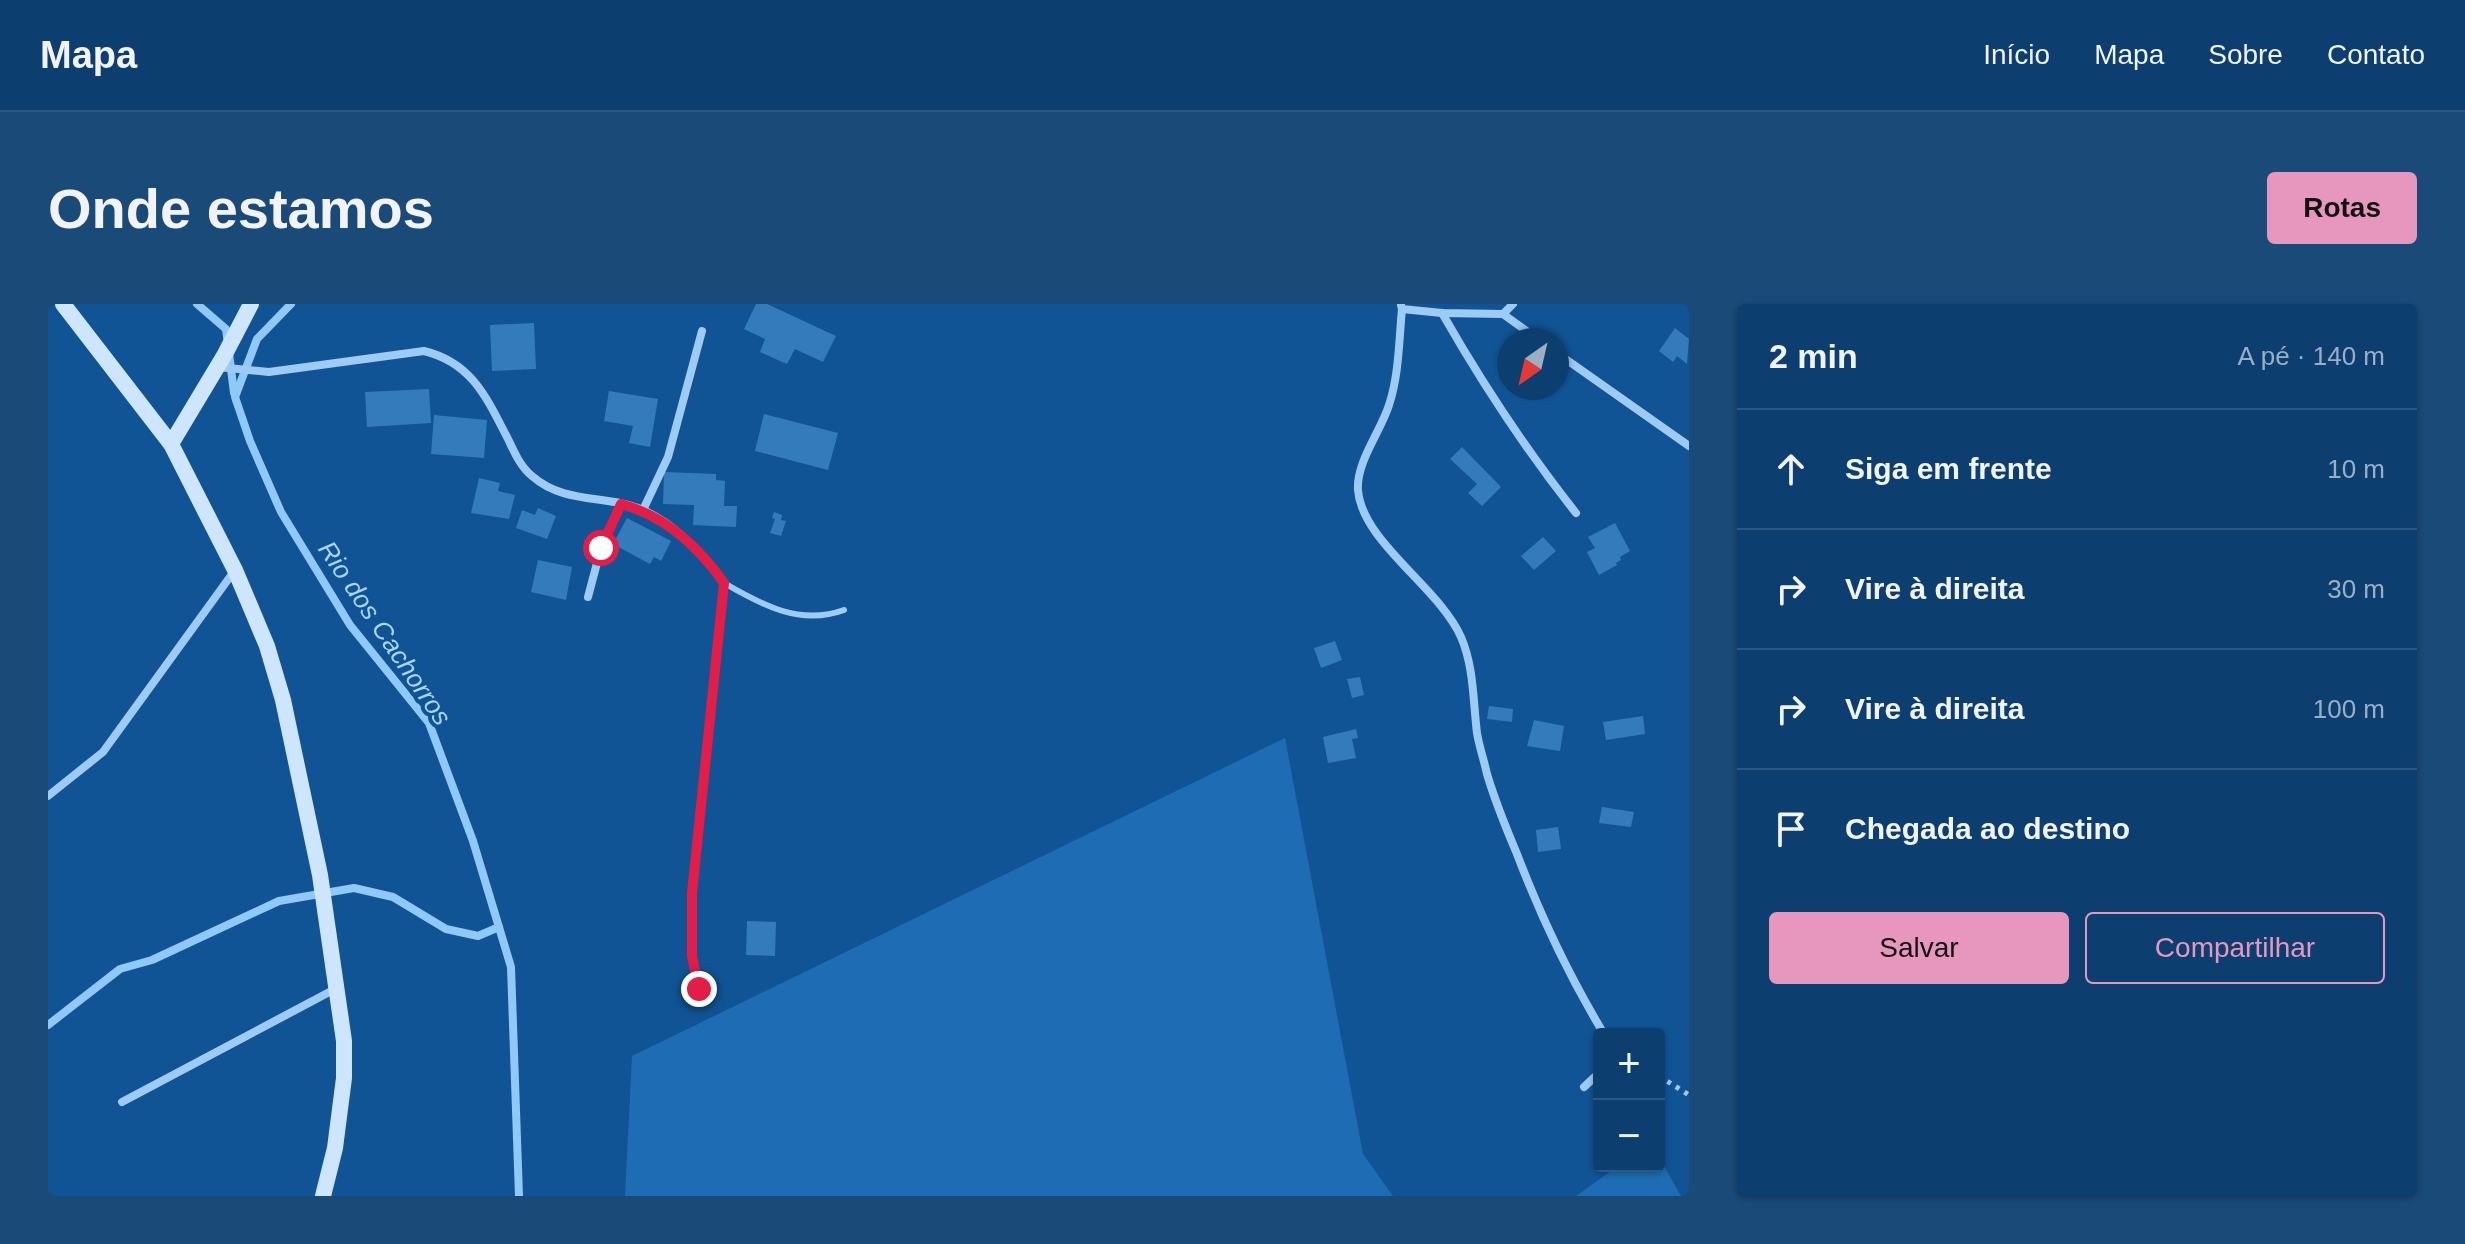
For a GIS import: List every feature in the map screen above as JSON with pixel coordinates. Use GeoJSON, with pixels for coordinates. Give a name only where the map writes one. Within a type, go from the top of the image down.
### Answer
{"type":"FeatureCollection","features":[{"type":"Feature","properties":{"kind":"street"},"geometry":{"type":"LineString","coordinates":[[63,304],[171,444],[235,570],[267,646],[283,700],[320,875],[344,1041],[344,1078],[335,1148],[323,1196]]}},
{"type":"Feature","properties":{"kind":"street"},"geometry":{"type":"LineString","coordinates":[[171,444],[224,363],[251,304]]}},
{"type":"Feature","properties":{"kind":"street"},"geometry":{"type":"LineString","coordinates":[[1503,314],[1513,304]]}},
{"type":"Feature","properties":{"kind":"street"},"geometry":{"type":"LineString","coordinates":[[1522,328],[1503,314],[1442,313],[1401,306],[1390,404],[1357,486],[1361,508],[1373,528],[1448,614],[1461,637],[1470,666],[1478,736],[1498,806],[1537,906],[1572,980],[1600,1028]]}},
{"type":"Feature","properties":{"kind":"street"},"geometry":{"type":"LineString","coordinates":[[1442,313],[1473,369],[1543,472],[1576,513]]}},
{"type":"Feature","properties":{"kind":"street"},"geometry":{"type":"LineString","coordinates":[[643,510],[668,457],[702,331]]}},
{"type":"Feature","properties":{"kind":"street"},"geometry":{"type":"LineString","coordinates":[[224,363],[269,372],[424,351],[443,355],[459,365],[477,383],[521,465],[533,477],[567,495],[643,510],[704,555],[724,583]]}},
{"type":"Feature","properties":{"kind":"street"},"geometry":{"type":"LineString","coordinates":[[1569,361],[1689,446]]}},
{"type":"Feature","properties":{"kind":"street"},"geometry":{"type":"LineString","coordinates":[[588,597],[601,548],[621,504]]}},
{"type":"Feature","properties":{"kind":"street"},"geometry":{"type":"LineString","coordinates":[[48,796],[103,752],[235,570]]}},
{"type":"Feature","properties":{"kind":"street"},"geometry":{"type":"LineString","coordinates":[[122,1102],[338,987]]}},
{"type":"Feature","properties":{"kind":"street"},"geometry":{"type":"LineString","coordinates":[[1584,1087],[1593,1079]]}},
{"type":"Feature","properties":{"kind":"lane"},"geometry":{"type":"LineString","coordinates":[[699,989],[692,956],[690,915],[724,583],[778,611],[802,616],[844,610]]}},
{"type":"Feature","properties":{"kind":"path"},"geometry":{"type":"LineString","coordinates":[[1665,1080],[1689,1095]]}},
{"type":"Feature","properties":{"kind":"shaded area"},"geometry":{"type":"Polygon","coordinates":[[[1285,738],[1363,1154],[1393,1196],[625,1196],[632,1056],[1285,738]]]}},
{"type":"Feature","properties":{"kind":"shaded area"},"geometry":{"type":"Polygon","coordinates":[[[1665,1168],[1681,1196],[1576,1196],[1610,1172],[1665,1172],[1665,1168]]]}},
{"type":"Feature","properties":{"kind":"building"},"geometry":{"type":"Polygon","coordinates":[[[756,304],[767,304],[836,336],[823,362],[795,349],[787,364],[760,352],[765,339],[744,329],[756,304]]]}},
{"type":"Feature","properties":{"kind":"building"},"geometry":{"type":"Polygon","coordinates":[[[534,323],[536,369],[492,371],[490,325],[534,323]]]}},
{"type":"Feature","properties":{"kind":"building"},"geometry":{"type":"Polygon","coordinates":[[[1675,328],[1689,339],[1687,364],[1677,356],[1673,362],[1659,351],[1675,328]]]}},
{"type":"Feature","properties":{"kind":"building"},"geometry":{"type":"Polygon","coordinates":[[[429,389],[431,423],[367,427],[365,392],[429,389]]]}},
{"type":"Feature","properties":{"kind":"building"},"geometry":{"type":"Polygon","coordinates":[[[609,391],[658,399],[650,447],[629,443],[633,426],[604,421],[609,391]]]}},
{"type":"Feature","properties":{"kind":"building"},"geometry":{"type":"Polygon","coordinates":[[[764,414],[838,433],[828,470],[755,451],[764,414]]]}},
{"type":"Feature","properties":{"kind":"building"},"geometry":{"type":"Polygon","coordinates":[[[434,415],[487,420],[484,458],[431,454],[434,415]]]}},
{"type":"Feature","properties":{"kind":"building"},"geometry":{"type":"Polygon","coordinates":[[[1462,447],[1501,487],[1482,506],[1468,493],[1477,484],[1450,459],[1462,447]]]}},
{"type":"Feature","properties":{"kind":"building"},"geometry":{"type":"Polygon","coordinates":[[[664,472],[716,474],[716,480],[725,481],[724,506],[737,506],[736,527],[693,525],[694,505],[663,504],[664,472]]]}},
{"type":"Feature","properties":{"kind":"building"},"geometry":{"type":"Polygon","coordinates":[[[479,478],[500,483],[498,491],[515,495],[509,519],[471,513],[479,478]]]}},
{"type":"Feature","properties":{"kind":"building"},"geometry":{"type":"Polygon","coordinates":[[[538,508],[556,516],[547,539],[516,528],[522,510],[535,515],[538,508]]]}},
{"type":"Feature","properties":{"kind":"building"},"geometry":{"type":"Polygon","coordinates":[[[774,512],[786,521],[781,536],[770,533],[774,512]]]}},
{"type":"Feature","properties":{"kind":"building"},"geometry":{"type":"Polygon","coordinates":[[[627,518],[671,541],[661,561],[654,557],[650,564],[613,544],[627,518]]]}},
{"type":"Feature","properties":{"kind":"building"},"geometry":{"type":"Polygon","coordinates":[[[1615,523],[1630,551],[1620,557],[1617,565],[1599,575],[1587,552],[1595,548],[1588,537],[1615,523]]]}},
{"type":"Feature","properties":{"kind":"building"},"geometry":{"type":"Polygon","coordinates":[[[1543,537],[1556,551],[1534,570],[1521,556],[1543,537]]]}},
{"type":"Feature","properties":{"kind":"building"},"geometry":{"type":"Polygon","coordinates":[[[538,560],[572,567],[566,600],[531,592],[538,560]]]}},
{"type":"Feature","properties":{"kind":"building"},"geometry":{"type":"Polygon","coordinates":[[[1335,641],[1342,660],[1321,668],[1314,648],[1335,641]]]}},
{"type":"Feature","properties":{"kind":"building"},"geometry":{"type":"Polygon","coordinates":[[[1360,677],[1364,695],[1352,698],[1347,679],[1360,677]]]}},
{"type":"Feature","properties":{"kind":"building"},"geometry":{"type":"Polygon","coordinates":[[[1489,706],[1513,709],[1512,722],[1487,719],[1489,706]]]}},
{"type":"Feature","properties":{"kind":"building"},"geometry":{"type":"Polygon","coordinates":[[[1643,716],[1645,734],[1606,740],[1603,722],[1643,716]]]}},
{"type":"Feature","properties":{"kind":"building"},"geometry":{"type":"Polygon","coordinates":[[[1534,720],[1564,726],[1560,751],[1527,746],[1534,720]]]}},
{"type":"Feature","properties":{"kind":"building"},"geometry":{"type":"Polygon","coordinates":[[[1356,729],[1358,738],[1352,739],[1356,758],[1328,763],[1323,737],[1356,729]]]}},
{"type":"Feature","properties":{"kind":"building"},"geometry":{"type":"Polygon","coordinates":[[[1602,807],[1634,812],[1631,827],[1599,823],[1602,807]]]}},
{"type":"Feature","properties":{"kind":"building"},"geometry":{"type":"Polygon","coordinates":[[[1558,827],[1561,849],[1538,852],[1536,830],[1558,827]]]}},
{"type":"Feature","properties":{"kind":"building"},"geometry":{"type":"Polygon","coordinates":[[[747,921],[776,922],[775,956],[746,955],[747,921]]]}},
{"type":"Feature","properties":{"kind":"waterway"},"geometry":{"type":"LineString","coordinates":[[197,304],[226,329],[234,393]]}},
{"type":"Feature","properties":{"kind":"waterway","name":"Rio dos Cachorros"},"geometry":{"type":"LineString","coordinates":[[291,304],[257,339],[235,397],[250,441],[281,512],[350,625],[429,723],[473,841],[511,967],[519,1196]]}},
{"type":"Feature","properties":{"kind":"waterway"},"geometry":{"type":"LineString","coordinates":[[48,1025],[120,969],[152,960],[279,901],[354,888],[393,897],[446,929],[478,936],[499,927]]}},
{"type":"Feature","properties":{"kind":"route"},"geometry":{"type":"LineString","coordinates":[[601,548],[621,504],[643,510],[704,555],[724,583],[692,893],[692,956],[699,989]]}}]}
